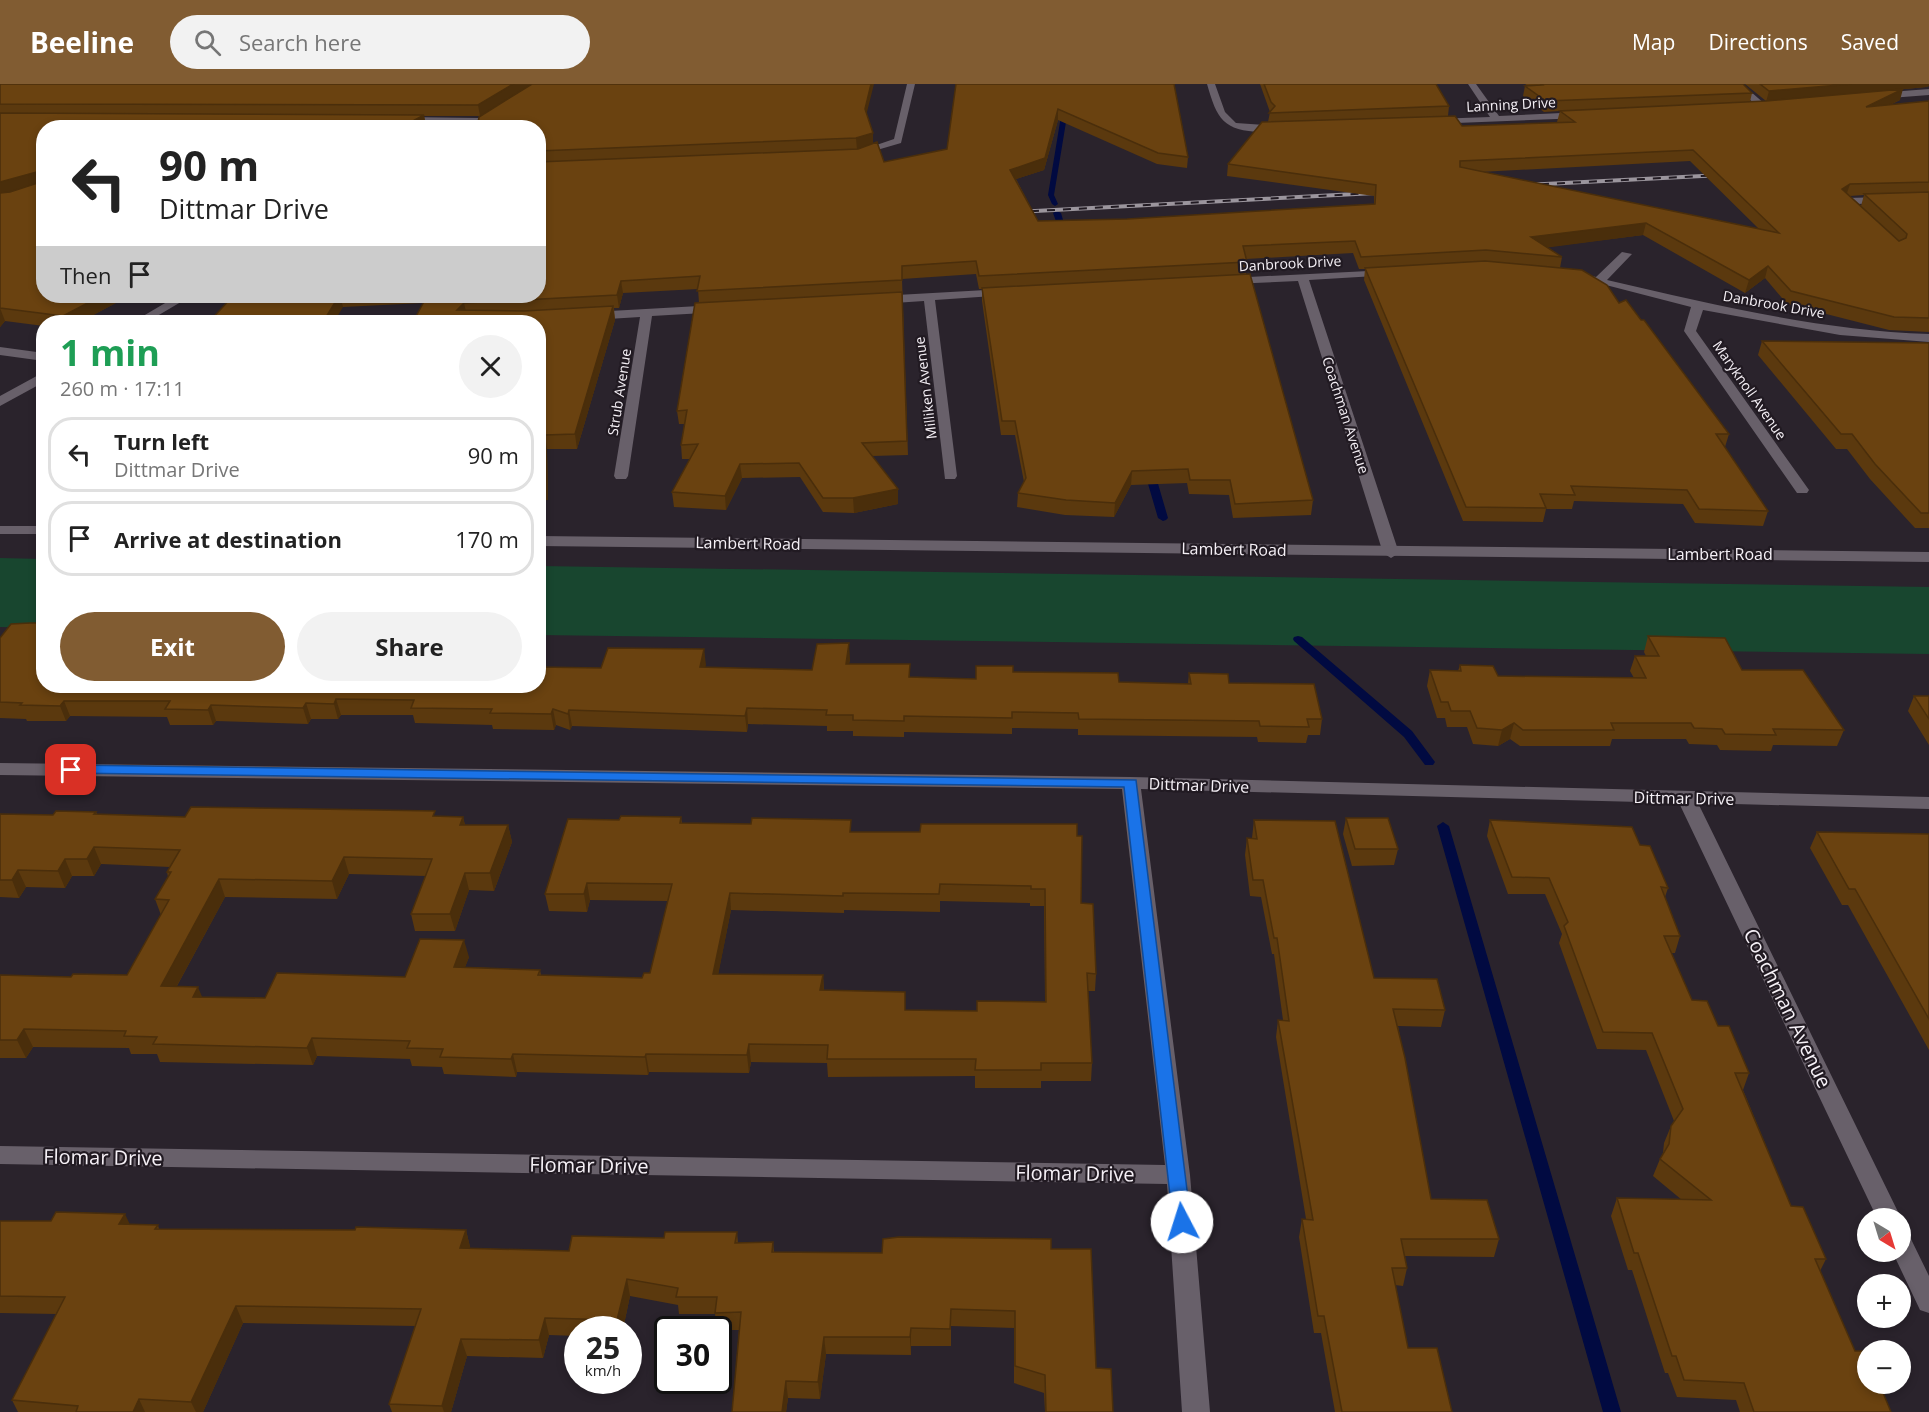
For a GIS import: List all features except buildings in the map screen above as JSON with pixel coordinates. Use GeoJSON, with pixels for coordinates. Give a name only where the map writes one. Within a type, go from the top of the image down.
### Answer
{"type":"FeatureCollection","features":[{"type":"Feature","properties":{"kind":"street"},"geometry":{"type":"LineString","coordinates":[[846,156],[858,155],[898,141],[911,84]]}},
{"type":"Feature","properties":{"kind":"street"},"geometry":{"type":"LineString","coordinates":[[1211,84],[1219,114],[1237,128],[1287,129]]}},
{"type":"Feature","properties":{"kind":"street"},"geometry":{"type":"LineString","coordinates":[[1472,84],[1496,119]]}},
{"type":"Feature","properties":{"kind":"street"},"geometry":{"type":"LineString","coordinates":[[1737,84],[1763,107]]}},
{"type":"Feature","properties":{"kind":"street"},"geometry":{"type":"LineString","coordinates":[[1870,97],[1929,92]]}},
{"type":"Feature","properties":{"kind":"street"},"geometry":{"type":"LineString","coordinates":[[481,120],[506,105]]}},
{"type":"Feature","properties":{"kind":"street"},"geometry":{"type":"LineString","coordinates":[[1751,107],[1775,106]]}},
{"type":"Feature","properties":{"kind":"street","name":"Lanning Drive"},"geometry":{"type":"LineString","coordinates":[[1426,123],[1589,115]]}},
{"type":"Feature","properties":{"kind":"street"},"geometry":{"type":"LineString","coordinates":[[1862,216],[1846,201],[1929,199]]}},
{"type":"Feature","properties":{"kind":"street"},"geometry":{"type":"LineString","coordinates":[[1599,281],[1626,254]]}},
{"type":"Feature","properties":{"kind":"street","name":"Danbrook Drive"},"geometry":{"type":"LineString","coordinates":[[1220,282],[1404,272]]}},
{"type":"Feature","properties":{"kind":"street","name":"Danbrook Drive"},"geometry":{"type":"LineString","coordinates":[[1563,274],[1698,305],[1800,325],[1899,338],[1929,338]]}},
{"type":"Feature","properties":{"kind":"street","name":"Coachman Avenue"},"geometry":{"type":"LineString","coordinates":[[1302,278],[1391,553]]}},
{"type":"Feature","properties":{"kind":"street"},"geometry":{"type":"LineString","coordinates":[[870,300],[1022,292]]}},
{"type":"Feature","properties":{"kind":"street","name":"Milliken Avenue"},"geometry":{"type":"LineString","coordinates":[[929,297],[950,476]]}},
{"type":"Feature","properties":{"kind":"street"},"geometry":{"type":"LineString","coordinates":[[151,315],[172,303]]}},
{"type":"Feature","properties":{"kind":"street","name":"Maryknoll Avenue"},"geometry":{"type":"LineString","coordinates":[[1698,305],[1690,332],[1802,489]]}},
{"type":"Feature","properties":{"kind":"street"},"geometry":{"type":"LineString","coordinates":[[575,317],[729,308]]}},
{"type":"Feature","properties":{"kind":"street","name":"Strub Avenue"},"geometry":{"type":"LineString","coordinates":[[621,476],[646,313]]}},
{"type":"Feature","properties":{"kind":"street"},"geometry":{"type":"LineString","coordinates":[[0,351],[36,356]]}},
{"type":"Feature","properties":{"kind":"street"},"geometry":{"type":"LineString","coordinates":[[0,402],[36,381]]}},
{"type":"Feature","properties":{"kind":"street"},"geometry":{"type":"LineString","coordinates":[[0,530],[36,530]]}},
{"type":"Feature","properties":{"kind":"street","name":"Lambert Road"},"geometry":{"type":"LineString","coordinates":[[546,541],[1391,553],[1929,557]]}},
{"type":"Feature","properties":{"kind":"street","name":"Dittmar Drive"},"geometry":{"type":"LineString","coordinates":[[0,769],[1131,783],[1687,799],[1929,803]]}},
{"type":"Feature","properties":{"kind":"street"},"geometry":{"type":"LineString","coordinates":[[1131,783],[1178,1175],[1196,1412]]}},
{"type":"Feature","properties":{"kind":"street","name":"Coachman Avenue"},"geometry":{"type":"LineString","coordinates":[[1687,799],[1884,1208]]}},
{"type":"Feature","properties":{"kind":"street","name":"Flomar Drive"},"geometry":{"type":"LineString","coordinates":[[0,1155],[1178,1175]]}},
{"type":"Feature","properties":{"kind":"street"},"geometry":{"type":"LineString","coordinates":[[1910,1262],[1929,1302]]}},
{"type":"Feature","properties":{"kind":"green space"},"geometry":{"type":"Polygon","coordinates":[[[0,558],[36,559],[36,628],[0,627],[0,558]]]}},
{"type":"Feature","properties":{"kind":"green space"},"geometry":{"type":"Polygon","coordinates":[[[546,566],[1929,587],[1929,654],[546,635],[546,566]]]}},
{"type":"Feature","properties":{"kind":"waterway"},"geometry":{"type":"LineString","coordinates":[[1055,204],[1051,195],[1064,116],[1063,84]]}},
{"type":"Feature","properties":{"kind":"waterway"},"geometry":{"type":"LineString","coordinates":[[1057,213],[1065,235]]}},
{"type":"Feature","properties":{"kind":"waterway"},"geometry":{"type":"LineString","coordinates":[[1149,470],[1163,518]]}},
{"type":"Feature","properties":{"kind":"waterway"},"geometry":{"type":"LineString","coordinates":[[1298,639],[1408,734],[1429,762]]}},
{"type":"Feature","properties":{"kind":"waterway"},"geometry":{"type":"LineString","coordinates":[[1443,826],[1612,1412]]}},
{"type":"Feature","properties":{"kind":"railway"},"geometry":{"type":"LineString","coordinates":[[1525,185],[1722,175]]}},
{"type":"Feature","properties":{"kind":"railway"},"geometry":{"type":"LineString","coordinates":[[1015,212],[1375,193]]}},
{"type":"Feature","properties":{"kind":"route"},"geometry":{"type":"LineString","coordinates":[[71,770],[1131,783],[1182,1222]]}}]}
